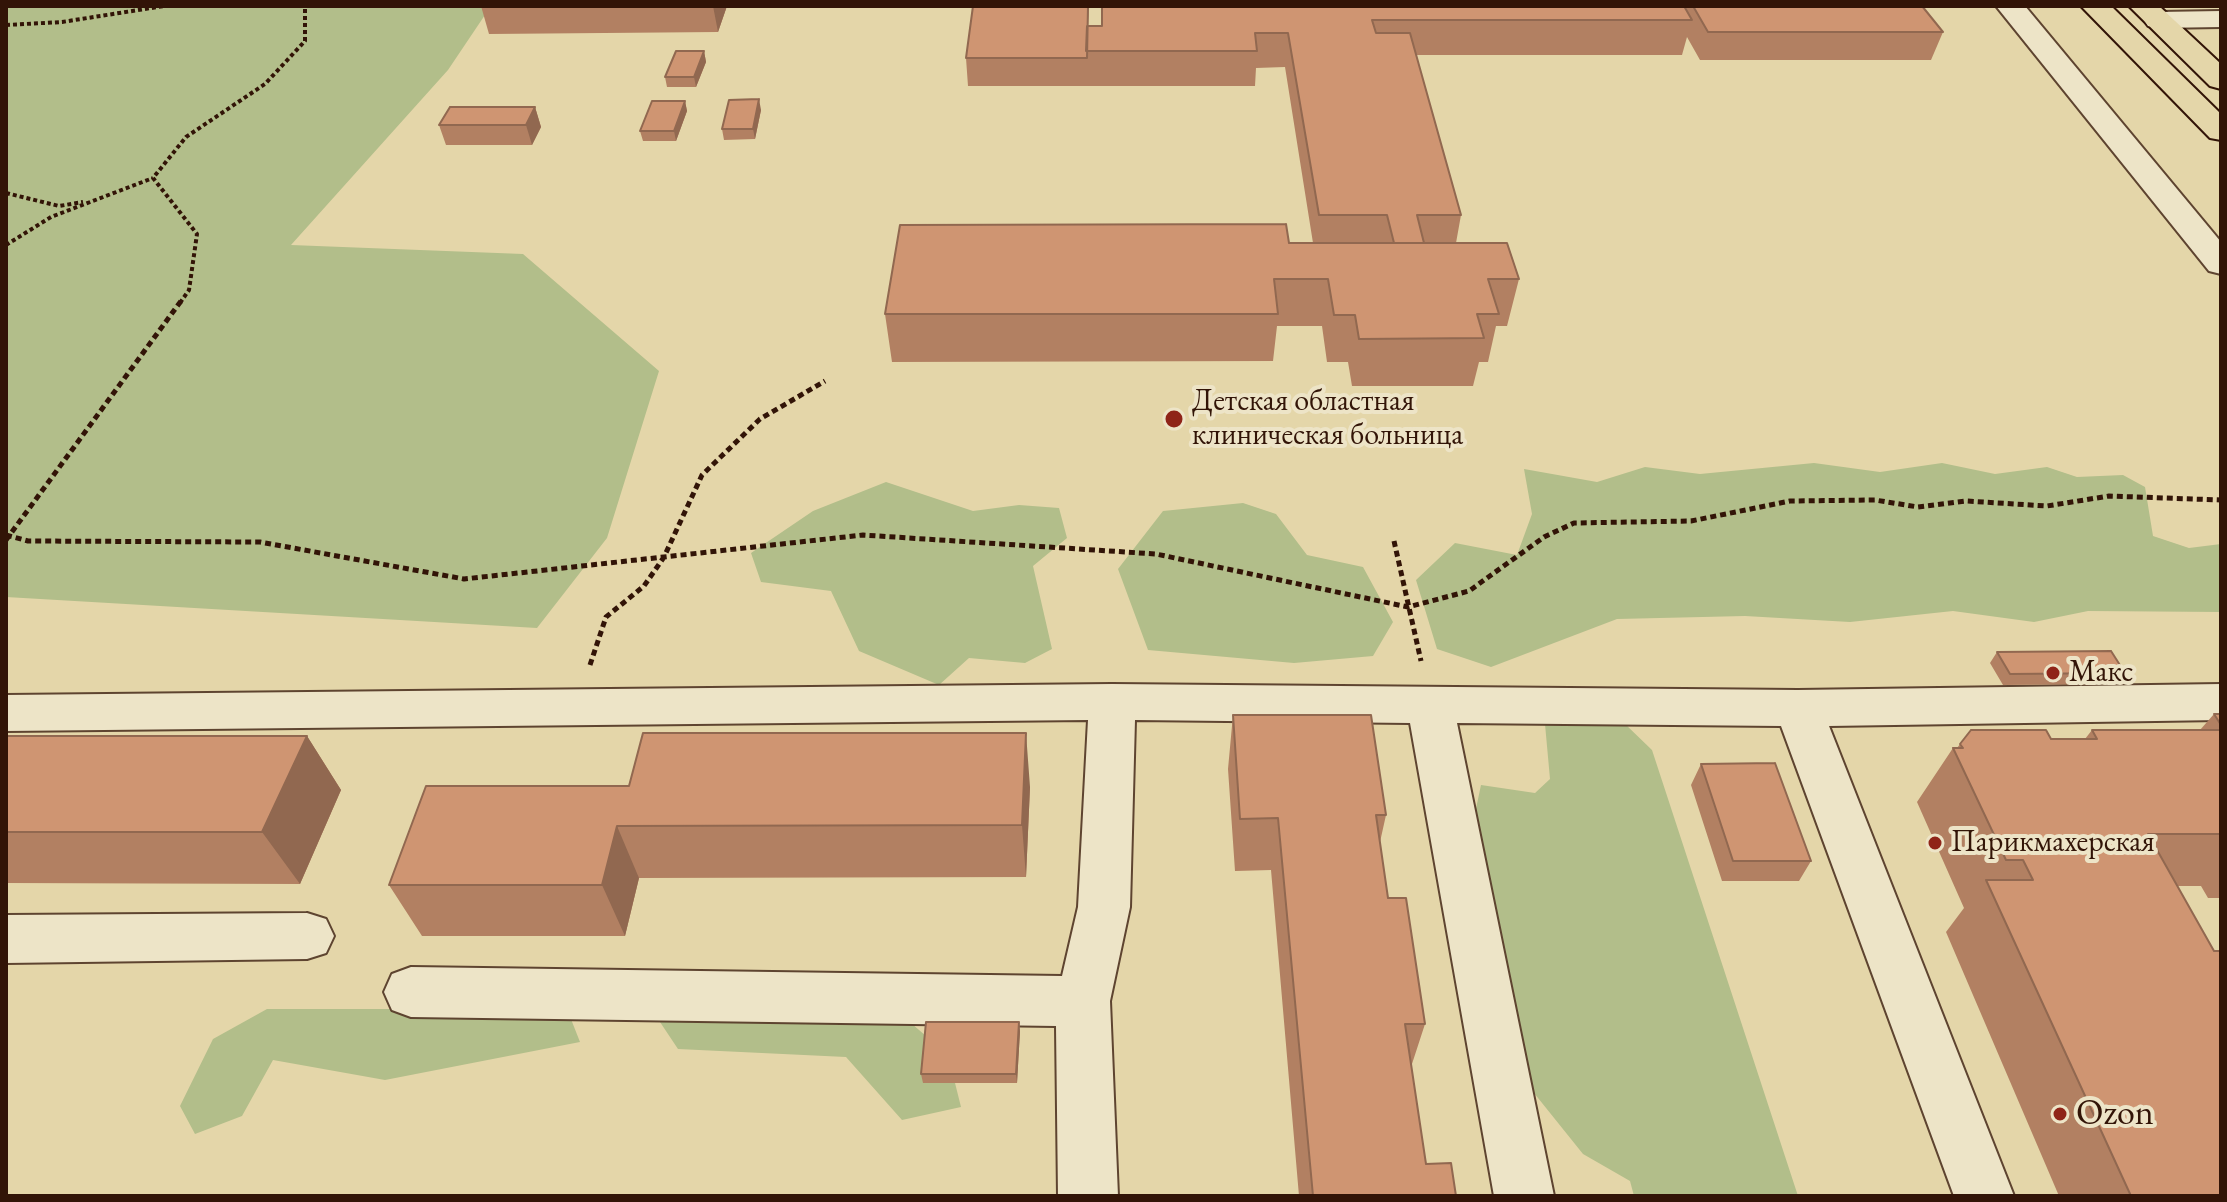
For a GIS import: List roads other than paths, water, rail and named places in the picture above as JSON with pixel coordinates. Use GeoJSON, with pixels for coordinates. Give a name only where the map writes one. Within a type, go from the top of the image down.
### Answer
{"type":"FeatureCollection","features":[{"type":"Feature","properties":{"kind":"main road"},"geometry":{"type":"LineString","coordinates":[[2095,6],[2221,131]]}},
{"type":"Feature","properties":{"kind":"main road"},"geometry":{"type":"LineString","coordinates":[[2150,13],[2221,80]]}},
{"type":"Feature","properties":{"kind":"lane"},"geometry":{"type":"LineString","coordinates":[[2010,6],[2221,264]]}},
{"type":"Feature","properties":{"kind":"lane"},"geometry":{"type":"LineString","coordinates":[[2150,13],[2221,19]]}},
{"type":"Feature","properties":{"kind":"lane"},"geometry":{"type":"LineString","coordinates":[[1088,1196],[1083,1001],[1104,907],[1112,702]]}},
{"type":"Feature","properties":{"kind":"lane"},"geometry":{"type":"LineString","coordinates":[[6,713],[1112,702],[1798,708],[2221,702]]}},
{"type":"Feature","properties":{"kind":"lane"},"geometry":{"type":"LineString","coordinates":[[1430,706],[1524,1196]]}},
{"type":"Feature","properties":{"kind":"lane"},"geometry":{"type":"LineString","coordinates":[[1798,708],[1984,1196]]}},
{"type":"Feature","properties":{"kind":"lane"},"geometry":{"type":"LineString","coordinates":[[6,939],[307,936]]}},
{"type":"Feature","properties":{"kind":"lane"},"geometry":{"type":"LineString","coordinates":[[411,992],[1083,1001]]}},
{"type":"Feature","properties":{"kind":"place","name":"Детская областная клиническая больница"},"geometry":{"type":"Point","coordinates":[1174,419]}},
{"type":"Feature","properties":{"kind":"place","name":"Макс"},"geometry":{"type":"Point","coordinates":[2053,673]}},
{"type":"Feature","properties":{"kind":"place","name":"Парикмахерская"},"geometry":{"type":"Point","coordinates":[1935,843]}},
{"type":"Feature","properties":{"kind":"place","name":"Ozon"},"geometry":{"type":"Point","coordinates":[2060,1114]}}]}
